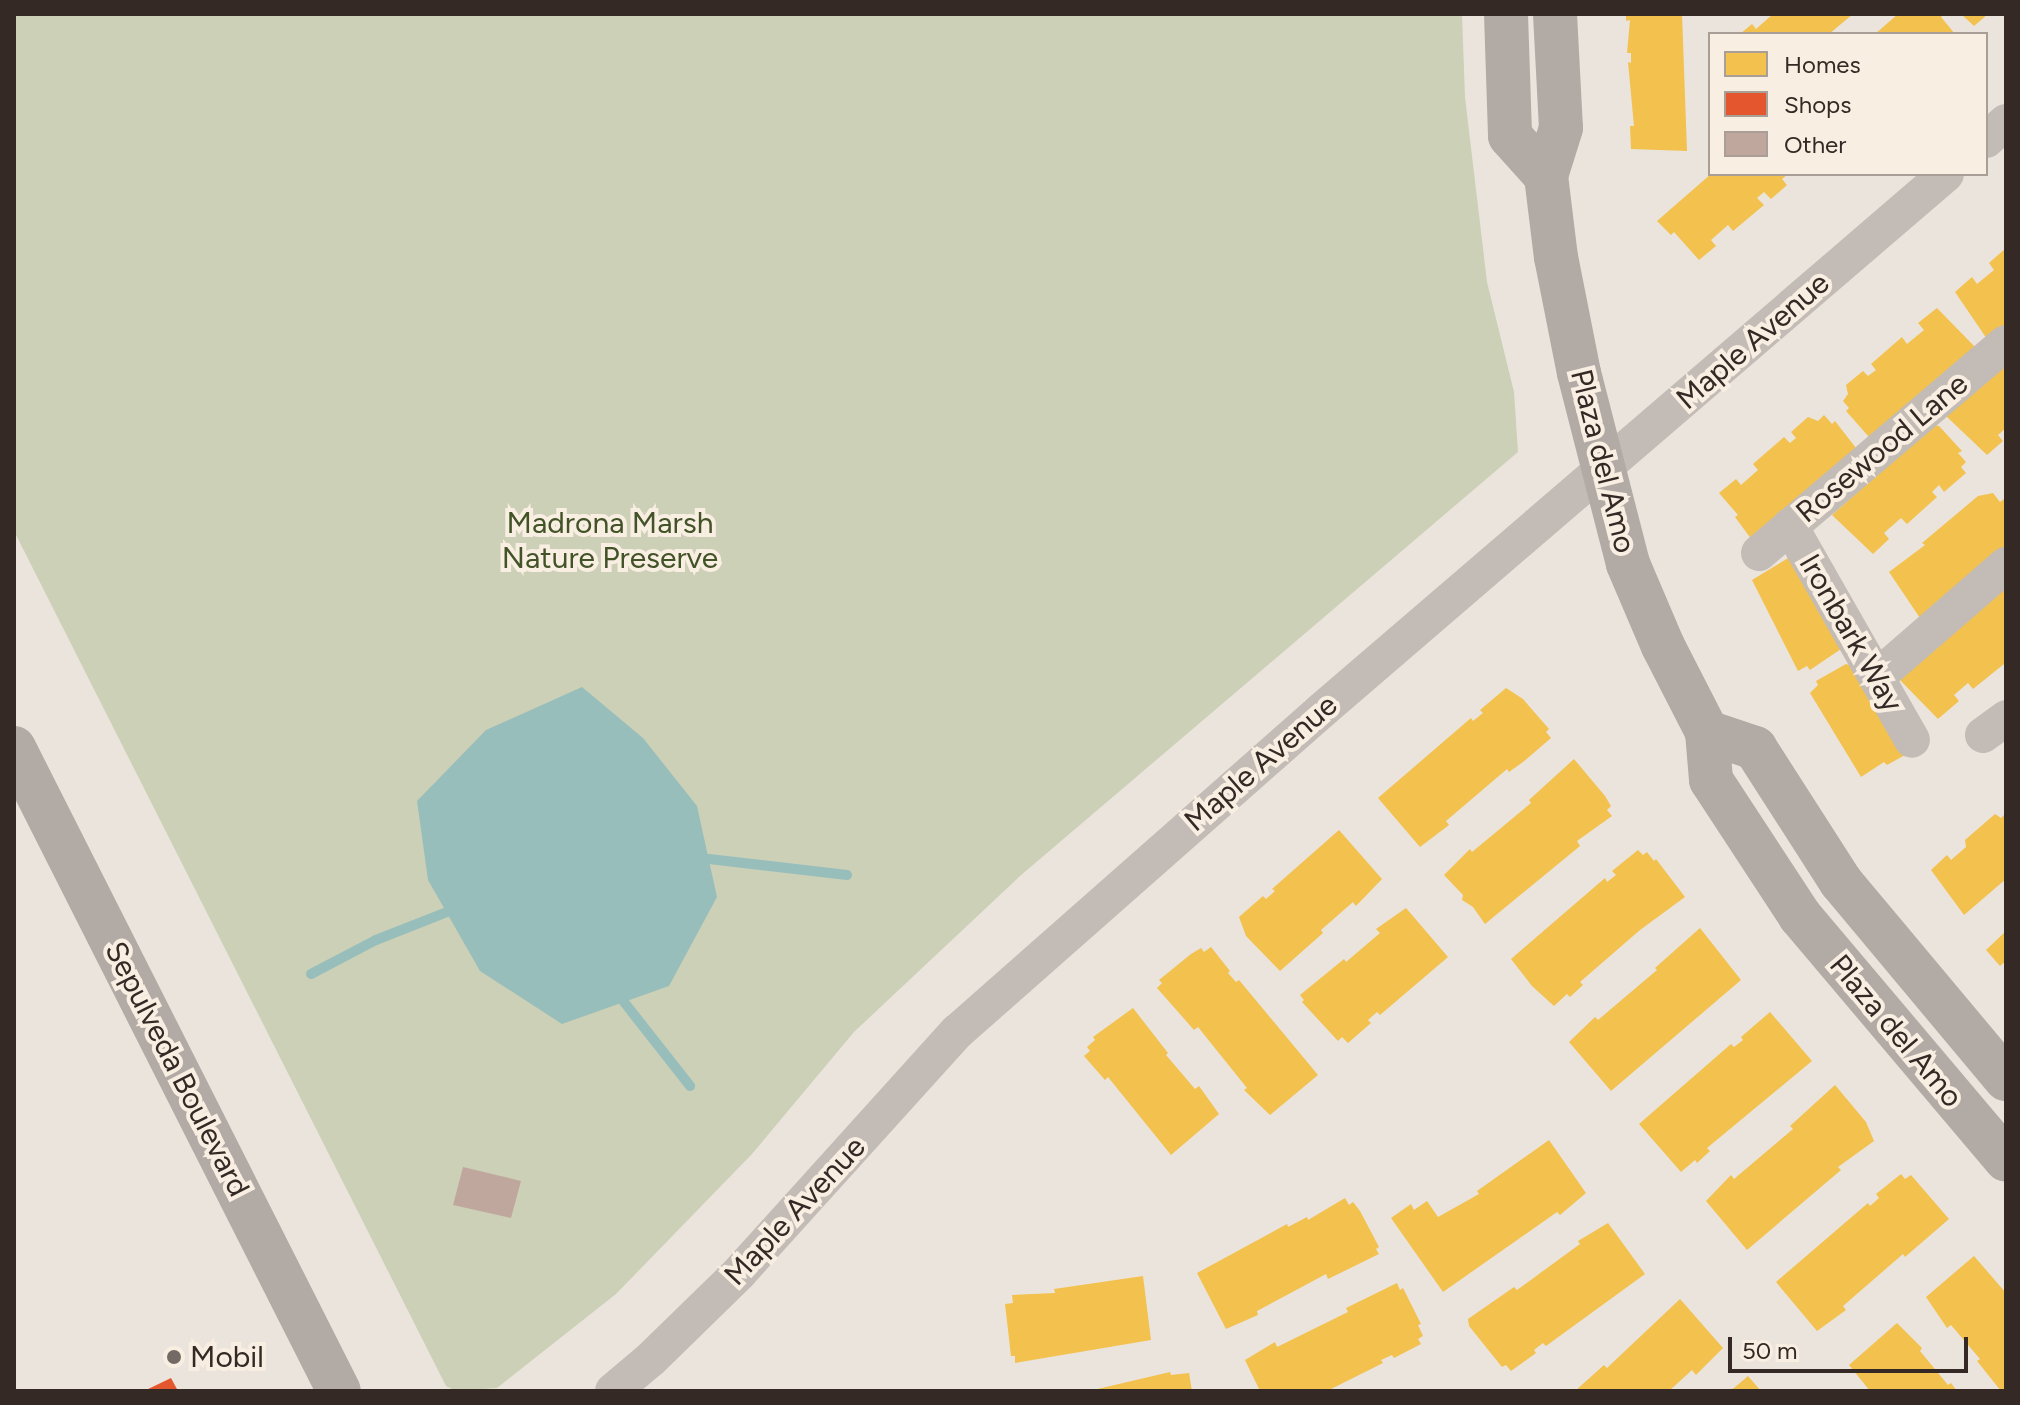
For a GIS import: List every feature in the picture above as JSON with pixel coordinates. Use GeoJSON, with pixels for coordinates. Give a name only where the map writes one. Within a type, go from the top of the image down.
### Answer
{"type":"FeatureCollection","features":[{"type":"Feature","properties":{"kind":"main road"},"geometry":{"type":"LineString","coordinates":[[1506,14],[1510,136],[1546,176]]}},
{"type":"Feature","properties":{"kind":"main road","name":"Plaza del Amo"},"geometry":{"type":"LineString","coordinates":[[1555,14],[1561,128],[1546,176],[1556,257],[1602,472],[1628,564],[1663,646],[1707,732],[1711,780],[1790,901],[2006,1160]]}},
{"type":"Feature","properties":{"kind":"main road","name":"Plaza del Amo"},"geometry":{"type":"LineString","coordinates":[[1707,732],[1755,748],[1831,867],[2006,1079]]}},
{"type":"Feature","properties":{"kind":"main road","name":"Sepulveda Boulevard"},"geometry":{"type":"LineString","coordinates":[[14,748],[339,1391]]}},
{"type":"Feature","properties":{"kind":"main road"},"geometry":{"type":"LineString","coordinates":[[1790,901],[1831,867]]}},
{"type":"Feature","properties":{"kind":"street"},"geometry":{"type":"LineString","coordinates":[[1988,138],[2006,122]]}},
{"type":"Feature","properties":{"kind":"street","name":"Maple Avenue"},"geometry":{"type":"LineString","coordinates":[[613,1391],[651,1359],[739,1273],[957,1032],[1321,711],[1944,176]]}},
{"type":"Feature","properties":{"kind":"street","name":"Rosewood Lane"},"geometry":{"type":"LineString","coordinates":[[1759,553],[2006,343]]}},
{"type":"Feature","properties":{"kind":"street","name":"Ironbark Way"},"geometry":{"type":"LineString","coordinates":[[1790,526],[1912,740]]}},
{"type":"Feature","properties":{"kind":"street"},"geometry":{"type":"LineString","coordinates":[[1877,677],[2006,565]]}},
{"type":"Feature","properties":{"kind":"green space","name":"Madrona Marsh Nature Preserve"},"geometry":{"type":"Polygon","coordinates":[[[14,14],[1462,14],[1465,97],[1487,282],[1514,392],[1518,452],[1020,876],[854,1032],[752,1154],[616,1294],[497,1388],[456,1391],[446,1386],[14,531],[14,14]]]}},
{"type":"Feature","properties":{"kind":"water"},"geometry":{"type":"Polygon","coordinates":[[[582,687],[643,738],[697,806],[717,897],[669,986],[562,1024],[480,971],[428,880],[417,801],[486,730],[582,687]]]}},
{"type":"Feature","properties":{"kind":"building: Homes"},"geometry":{"type":"Polygon","coordinates":[[[1626,14],[1682,14],[1687,151],[1631,149],[1630,126],[1634,126],[1628,62],[1631,63],[1631,53],[1627,53],[1630,20],[1626,21],[1626,14]]]}},
{"type":"Feature","properties":{"kind":"building: Homes"},"geometry":{"type":"Polygon","coordinates":[[[1773,14],[1853,14],[1831,32],[1742,32],[1752,24],[1756,29],[1773,14]]]}},
{"type":"Feature","properties":{"kind":"building: Homes"},"geometry":{"type":"Polygon","coordinates":[[[1898,14],[1944,14],[1941,17],[1953,32],[1877,32],[1898,14]]]}},
{"type":"Feature","properties":{"kind":"building: Homes"},"geometry":{"type":"Polygon","coordinates":[[[1961,14],[1988,14],[1974,26],[1961,14]]]}},
{"type":"Feature","properties":{"kind":"building: Homes"},"geometry":{"type":"Polygon","coordinates":[[[1709,176],[1786,176],[1782,179],[1787,185],[1771,199],[1764,192],[1757,198],[1764,205],[1733,231],[1728,225],[1711,240],[1716,246],[1699,260],[1674,232],[1671,235],[1657,221],[1709,176]]]}},
{"type":"Feature","properties":{"kind":"building: Homes"},"geometry":{"type":"Polygon","coordinates":[[[2006,248],[2006,324],[1987,339],[1955,292],[1972,277],[1977,284],[1994,270],[1989,263],[2006,248]]]}},
{"type":"Feature","properties":{"kind":"building: Homes"},"geometry":{"type":"Polygon","coordinates":[[[1937,308],[1976,348],[1869,437],[1846,411],[1849,408],[1843,401],[1848,394],[1846,385],[1863,371],[1868,376],[1876,370],[1871,364],[1902,337],[1907,344],[1924,330],[1918,323],[1937,308]]]}},
{"type":"Feature","properties":{"kind":"building: Homes"},"geometry":{"type":"Polygon","coordinates":[[[2006,365],[2006,428],[1998,435],[2003,441],[1987,455],[1946,416],[2006,365]]]}},
{"type":"Feature","properties":{"kind":"building: Homes"},"geometry":{"type":"Polygon","coordinates":[[[1824,415],[1832,424],[1835,421],[1856,448],[1752,540],[1735,517],[1738,515],[1719,493],[1736,479],[1741,485],[1758,470],[1753,464],[1784,437],[1790,443],[1796,438],[1791,432],[1808,417],[1818,421],[1824,415]]]}},
{"type":"Feature","properties":{"kind":"building: Homes"},"geometry":{"type":"Polygon","coordinates":[[[1933,425],[1939,426],[1962,451],[1958,453],[1966,462],[1961,467],[1966,473],[1944,492],[1939,485],[1932,492],[1937,497],[1907,524],[1901,518],[1884,533],[1889,539],[1873,554],[1832,515],[1933,425]]]}},
{"type":"Feature","properties":{"kind":"building: Homes"},"geometry":{"type":"Polygon","coordinates":[[[1993,493],[2000,502],[2006,501],[2006,546],[1920,618],[1889,572],[1925,545],[1922,543],[1978,496],[1993,493]]]}},
{"type":"Feature","properties":{"kind":"building: Homes"},"geometry":{"type":"Polygon","coordinates":[[[1793,555],[1841,649],[1810,670],[1807,666],[1798,671],[1752,580],[1793,555]]]}},
{"type":"Feature","properties":{"kind":"building: Homes"},"geometry":{"type":"Polygon","coordinates":[[[2000,591],[2006,591],[2004,664],[1973,689],[1968,683],[1954,695],[1959,701],[1938,719],[1899,679],[2000,591]]]}},
{"type":"Feature","properties":{"kind":"building: Homes"},"geometry":{"type":"Polygon","coordinates":[[[1846,664],[1851,666],[1905,755],[1887,765],[1884,762],[1861,777],[1810,693],[1818,685],[1816,681],[1846,664]]]}},
{"type":"Feature","properties":{"kind":"building: Homes"},"geometry":{"type":"Polygon","coordinates":[[[1506,688],[1523,699],[1549,729],[1546,732],[1551,738],[1509,772],[1507,769],[1446,821],[1449,825],[1420,847],[1378,798],[1471,718],[1473,721],[1483,713],[1480,710],[1506,688]]]}},
{"type":"Feature","properties":{"kind":"building: Homes"},"geometry":{"type":"Polygon","coordinates":[[[1574,759],[1605,796],[1611,806],[1607,810],[1612,816],[1577,841],[1580,846],[1485,924],[1444,875],[1470,849],[1472,852],[1531,803],[1529,800],[1574,759]]]}},
{"type":"Feature","properties":{"kind":"building: Homes"},"geometry":{"type":"Polygon","coordinates":[[[2006,813],[2006,879],[1964,915],[1931,870],[1947,855],[1951,860],[1966,847],[1965,840],[1995,814],[2001,818],[2006,813]]]}},
{"type":"Feature","properties":{"kind":"building: Homes"},"geometry":{"type":"Polygon","coordinates":[[[1339,830],[1382,879],[1356,906],[1353,902],[1321,930],[1323,933],[1280,971],[1246,936],[1239,917],[1263,896],[1266,899],[1275,891],[1272,889],[1339,830]]]}},
{"type":"Feature","properties":{"kind":"building: Homes"},"geometry":{"type":"Polygon","coordinates":[[[1638,850],[1643,855],[1647,852],[1654,861],[1656,859],[1685,897],[1640,930],[1580,982],[1583,985],[1570,997],[1567,994],[1554,1006],[1532,986],[1511,959],[1605,878],[1607,882],[1616,875],[1612,871],[1638,850]]]}},
{"type":"Feature","properties":{"kind":"building: Homes"},"geometry":{"type":"Polygon","coordinates":[[[1406,908],[1448,957],[1380,1015],[1377,1012],[1368,1020],[1371,1023],[1348,1043],[1342,1037],[1338,1041],[1302,1002],[1304,1000],[1300,995],[1344,959],[1346,962],[1380,933],[1376,929],[1406,908]]]}},
{"type":"Feature","properties":{"kind":"building: Homes"},"geometry":{"type":"Polygon","coordinates":[[[1700,928],[1741,980],[1611,1091],[1569,1042],[1595,1017],[1598,1020],[1657,970],[1655,968],[1700,928]]]}},
{"type":"Feature","properties":{"kind":"building: Homes"},"geometry":{"type":"Polygon","coordinates":[[[2006,931],[2006,961],[2000,966],[1986,950],[2006,931]]]}},
{"type":"Feature","properties":{"kind":"building: Homes"},"geometry":{"type":"Polygon","coordinates":[[[1211,947],[1230,971],[1228,973],[1236,982],[1239,980],[1318,1075],[1270,1115],[1244,1090],[1247,1088],[1198,1027],[1194,1030],[1157,988],[1162,983],[1159,980],[1191,954],[1201,948],[1204,952],[1211,947]]]}},
{"type":"Feature","properties":{"kind":"building: Homes"},"geometry":{"type":"Polygon","coordinates":[[[1133,1008],[1168,1053],[1166,1055],[1195,1089],[1199,1086],[1219,1114],[1171,1155],[1108,1077],[1105,1080],[1084,1056],[1090,1051],[1087,1047],[1095,1040],[1093,1037],[1133,1008]]]}},
{"type":"Feature","properties":{"kind":"building: Homes"},"geometry":{"type":"Polygon","coordinates":[[[1770,1012],[1812,1061],[1707,1148],[1710,1151],[1697,1163],[1695,1160],[1681,1172],[1639,1124],[1731,1044],[1734,1047],[1743,1040],[1741,1037],[1770,1012]]]}},
{"type":"Feature","properties":{"kind":"building: Homes"},"geometry":{"type":"Polygon","coordinates":[[[1835,1085],[1866,1122],[1874,1141],[1838,1167],[1841,1170],[1747,1250],[1706,1201],[1731,1175],[1734,1179],[1793,1129],[1790,1126],[1835,1085]]]}},
{"type":"Feature","properties":{"kind":"building: Homes"},"geometry":{"type":"Polygon","coordinates":[[[1549,1140],[1586,1193],[1560,1215],[1557,1212],[1443,1292],[1391,1218],[1411,1204],[1414,1210],[1427,1201],[1438,1217],[1479,1194],[1477,1191],[1549,1140]]]}},
{"type":"Feature","properties":{"kind":"building: Homes"},"geometry":{"type":"Polygon","coordinates":[[[1901,1174],[1905,1179],[1911,1175],[1949,1219],[1905,1257],[1903,1254],[1843,1306],[1846,1310],[1817,1331],[1776,1282],[1868,1203],[1870,1206],[1879,1198],[1876,1194],[1901,1174]]]}},
{"type":"Feature","properties":{"kind":"building: Homes"},"geometry":{"type":"Polygon","coordinates":[[[1345,1198],[1349,1205],[1353,1202],[1360,1211],[1379,1247],[1376,1249],[1379,1254],[1328,1279],[1326,1274],[1257,1311],[1258,1315],[1226,1329],[1197,1273],[1287,1224],[1288,1227],[1307,1217],[1308,1220],[1345,1198]]]}},
{"type":"Feature","properties":{"kind":"building: Homes"},"geometry":{"type":"Polygon","coordinates":[[[1608,1223],[1645,1274],[1546,1346],[1543,1343],[1534,1350],[1536,1353],[1511,1371],[1506,1365],[1502,1367],[1469,1326],[1468,1319],[1514,1287],[1517,1290],[1580,1244],[1578,1241],[1608,1223]]]}},
{"type":"Feature","properties":{"kind":"building: Homes"},"geometry":{"type":"Polygon","coordinates":[[[1974,1256],[2006,1293],[2006,1391],[2001,1391],[1977,1361],[1980,1359],[1951,1325],[1947,1328],[1926,1297],[1974,1256]]]}},
{"type":"Feature","properties":{"kind":"building: Homes"},"geometry":{"type":"Polygon","coordinates":[[[1143,1276],[1151,1340],[1015,1363],[1015,1356],[1011,1356],[1005,1304],[1013,1303],[1012,1295],[1055,1293],[1054,1289],[1143,1276]]]}},
{"type":"Feature","properties":{"kind":"building: Homes"},"geometry":{"type":"Polygon","coordinates":[[[1397,1283],[1400,1290],[1403,1288],[1421,1324],[1418,1325],[1423,1336],[1418,1339],[1421,1344],[1394,1358],[1392,1355],[1381,1360],[1383,1363],[1327,1391],[1260,1391],[1245,1360],[1275,1342],[1277,1347],[1348,1312],[1346,1308],[1397,1283]]]}},
{"type":"Feature","properties":{"kind":"building: Homes"},"geometry":{"type":"Polygon","coordinates":[[[1680,1299],[1723,1348],[1696,1375],[1692,1370],[1669,1391],[1575,1391],[1604,1365],[1607,1368],[1680,1299]]]}},
{"type":"Feature","properties":{"kind":"building: Homes"},"geometry":{"type":"Polygon","coordinates":[[[1897,1323],[1922,1348],[1920,1351],[1948,1385],[1951,1383],[1957,1391],[1870,1391],[1849,1365],[1897,1323]]]}},
{"type":"Feature","properties":{"kind":"building: Homes"},"geometry":{"type":"Polygon","coordinates":[[[1170,1372],[1171,1375],[1189,1373],[1192,1391],[1089,1391],[1170,1372]]]}},
{"type":"Feature","properties":{"kind":"building: Homes"},"geometry":{"type":"Polygon","coordinates":[[[1748,1376],[1761,1391],[1726,1391],[1734,1388],[1748,1376]]]}},
{"type":"Feature","properties":{"kind":"building: Shops"},"geometry":{"type":"Polygon","coordinates":[[[171,1378],[178,1391],[144,1391],[171,1378]]]}},
{"type":"Feature","properties":{"kind":"building: Other"},"geometry":{"type":"Polygon","coordinates":[[[463,1167],[521,1181],[511,1218],[453,1205],[463,1167]]]}},
{"type":"Feature","properties":{"kind":"waterway"},"geometry":{"type":"LineString","coordinates":[[709,859],[847,875]]}},
{"type":"Feature","properties":{"kind":"waterway"},"geometry":{"type":"LineString","coordinates":[[311,974],[376,940],[447,912]]}},
{"type":"Feature","properties":{"kind":"waterway"},"geometry":{"type":"LineString","coordinates":[[624,1002],[690,1086]]}},
{"type":"Feature","properties":{"kind":"place","name":"Mobil"},"geometry":{"type":"Point","coordinates":[174,1357]}}]}
